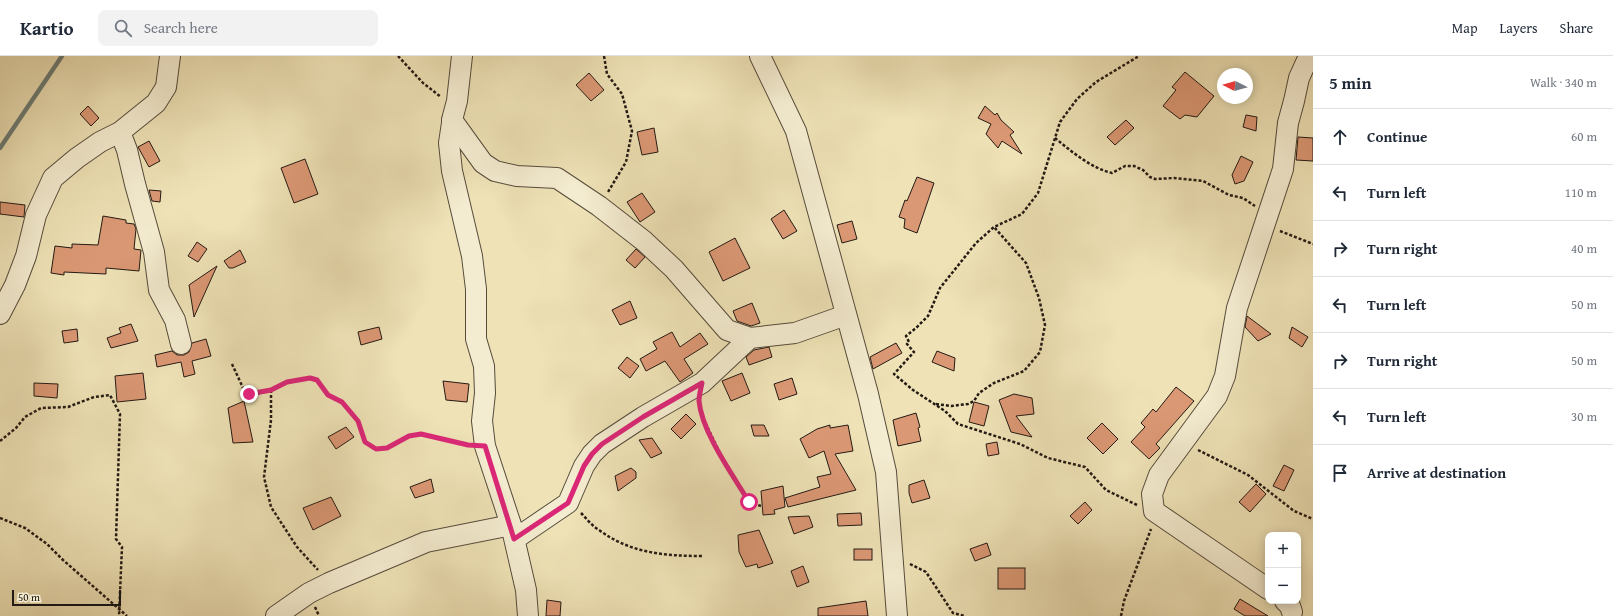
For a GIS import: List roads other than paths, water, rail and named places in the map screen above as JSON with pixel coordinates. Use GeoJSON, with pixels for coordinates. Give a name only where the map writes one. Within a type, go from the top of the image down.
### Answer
{"type":"FeatureCollection","features":[{"type":"Feature","properties":{"kind":"street"},"geometry":{"type":"LineString","coordinates":[[0,314],[15,285],[26,256],[36,215],[53,178],[77,158],[100,142],[120,132],[156,103],[166,87],[170,56]]}},
{"type":"Feature","properties":{"kind":"street"},"geometry":{"type":"LineString","coordinates":[[462,56],[457,101],[452,118],[449,143],[452,171],[472,256],[476,289],[476,340],[484,366],[485,393],[482,421],[485,446],[513,532],[526,590],[528,616]]}},
{"type":"Feature","properties":{"kind":"street"},"geometry":{"type":"LineString","coordinates":[[760,56],[796,131],[868,394],[886,472],[897,616]]}},
{"type":"Feature","properties":{"kind":"street"},"geometry":{"type":"LineString","coordinates":[[1265,587],[1154,511],[1152,494],[1159,475],[1216,396],[1225,376],[1238,308],[1283,168],[1288,124],[1299,78],[1309,56]]}},
{"type":"Feature","properties":{"kind":"street"},"geometry":{"type":"LineString","coordinates":[[452,118],[483,163],[495,171],[516,176],[544,179],[557,178],[599,206],[644,240],[674,269],[727,330],[750,338],[795,333],[846,315]]}},
{"type":"Feature","properties":{"kind":"street"},"geometry":{"type":"LineString","coordinates":[[120,132],[128,150],[135,184],[154,252],[159,290],[175,320],[181,344]]}},
{"type":"Feature","properties":{"kind":"street"},"geometry":{"type":"LineString","coordinates":[[276,616],[309,593],[329,582],[426,542],[513,532],[568,503],[584,466],[592,454],[602,444],[643,417],[702,383],[750,338]]}},
{"type":"Feature","properties":{"kind":"waterway"},"geometry":{"type":"LineString","coordinates":[[0,148],[62,56]]}}]}
